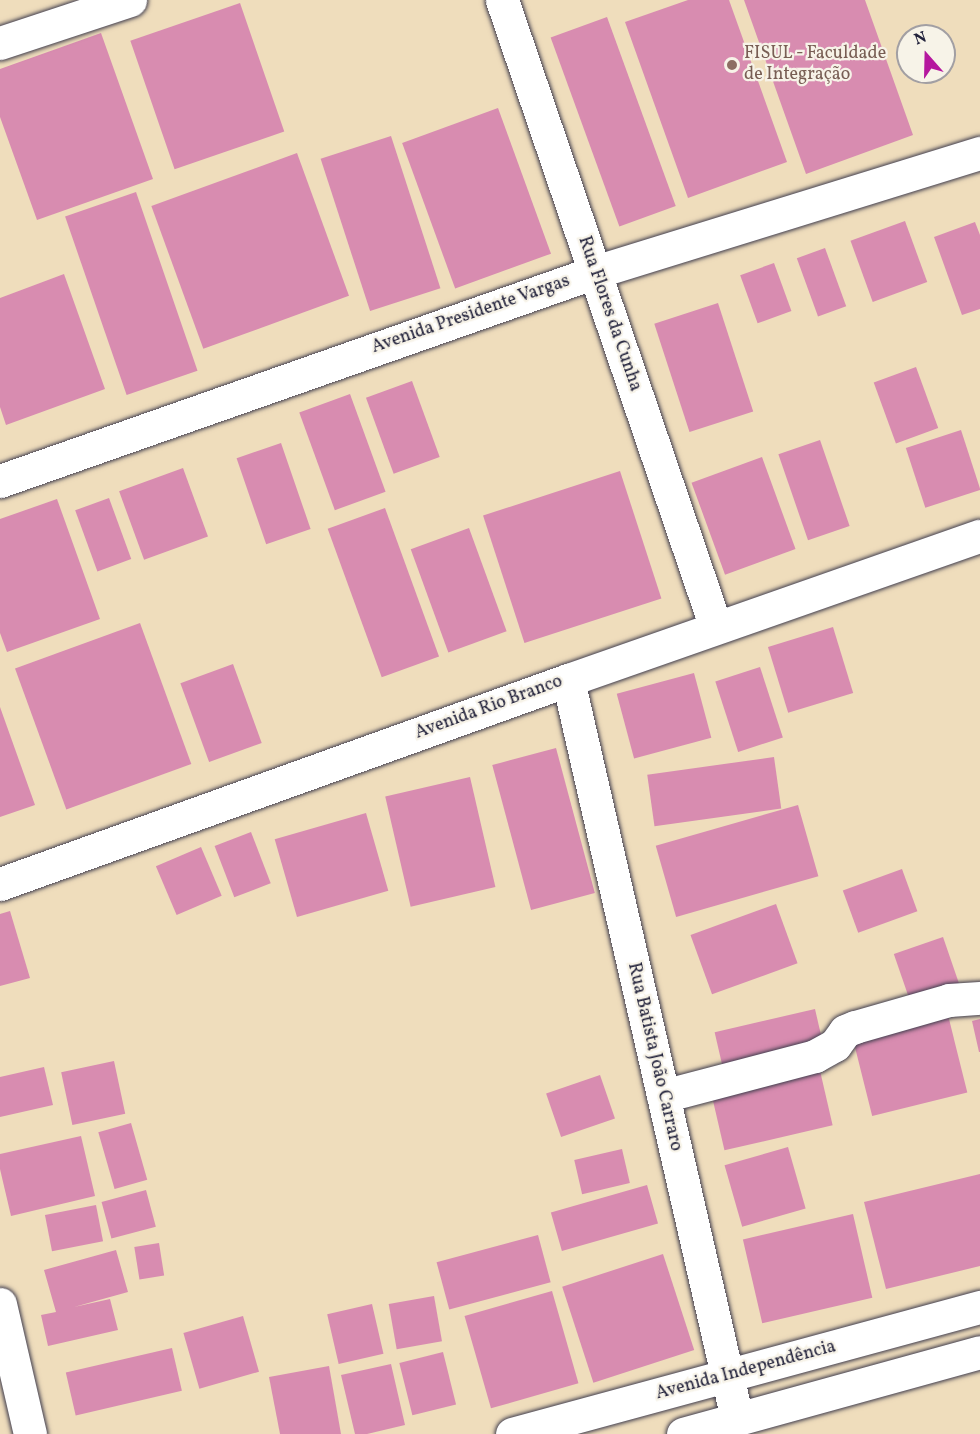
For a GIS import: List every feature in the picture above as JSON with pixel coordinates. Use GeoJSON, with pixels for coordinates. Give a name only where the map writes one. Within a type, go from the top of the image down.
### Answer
{"type":"FeatureCollection","features":[{"type":"Feature","properties":{"kind":"street"},"geometry":{"type":"LineString","coordinates":[[0,43],[130,0]]}},
{"type":"Feature","properties":{"kind":"street","name":"Rua Flores da Cunha"},"geometry":{"type":"LineString","coordinates":[[502,0],[716,628]]}},
{"type":"Feature","properties":{"kind":"street","name":"Avenida Presidente Vargas"},"geometry":{"type":"LineString","coordinates":[[0,481],[595,272],[980,153]]}},
{"type":"Feature","properties":{"kind":"street","name":"Avenida Rio Branco"},"geometry":{"type":"LineString","coordinates":[[0,884],[568,680],[980,536]]}},
{"type":"Feature","properties":{"kind":"street","name":"Rua Batista João Carraro"},"geometry":{"type":"LineString","coordinates":[[568,680],[739,1426]]}},
{"type":"Feature","properties":{"kind":"street"},"geometry":{"type":"LineString","coordinates":[[663,1096],[815,1056],[835,1045],[845,1031],[855,1027],[949,1000],[980,998]]}},
{"type":"Feature","properties":{"kind":"street"},"geometry":{"type":"LineString","coordinates":[[0,1304],[30,1434]]}},
{"type":"Feature","properties":{"kind":"street","name":"Avenida Independência"},"geometry":{"type":"LineString","coordinates":[[512,1434],[980,1307]]}},
{"type":"Feature","properties":{"kind":"street"},"geometry":{"type":"LineString","coordinates":[[683,1434],[739,1426],[980,1352]]}},
{"type":"Feature","properties":{"kind":"building"},"geometry":{"type":"Polygon","coordinates":[[[688,0],[729,0],[787,162],[688,198],[625,22],[688,0]]]}},
{"type":"Feature","properties":{"kind":"building"},"geometry":{"type":"Polygon","coordinates":[[[744,0],[865,0],[913,135],[806,174],[744,0]]]}},
{"type":"Feature","properties":{"kind":"building"},"geometry":{"type":"Polygon","coordinates":[[[240,3],[284,132],[175,169],[130,41],[240,3]]]}},
{"type":"Feature","properties":{"kind":"building"},"geometry":{"type":"Polygon","coordinates":[[[607,17],[676,206],[619,226],[551,38],[607,17]]]}},
{"type":"Feature","properties":{"kind":"building"},"geometry":{"type":"Polygon","coordinates":[[[101,33],[153,179],[37,220],[0,117],[0,69],[101,33]]]}},
{"type":"Feature","properties":{"kind":"building"},"geometry":{"type":"Polygon","coordinates":[[[498,108],[551,254],[455,289],[402,143],[498,108]]]}},
{"type":"Feature","properties":{"kind":"building"},"geometry":{"type":"Polygon","coordinates":[[[391,136],[440,288],[370,311],[321,159],[391,136]]]}},
{"type":"Feature","properties":{"kind":"building"},"geometry":{"type":"Polygon","coordinates":[[[297,153],[349,296],[203,349],[151,206],[297,153]]]}},
{"type":"Feature","properties":{"kind":"building"},"geometry":{"type":"Polygon","coordinates":[[[136,192],[198,371],[127,395],[65,216],[136,192]]]}},
{"type":"Feature","properties":{"kind":"building"},"geometry":{"type":"Polygon","coordinates":[[[905,221],[927,282],[873,302],[850,241],[905,221]]]}},
{"type":"Feature","properties":{"kind":"building"},"geometry":{"type":"Polygon","coordinates":[[[975,222],[980,235],[980,309],[962,315],[934,237],[975,222]]]}},
{"type":"Feature","properties":{"kind":"building"},"geometry":{"type":"Polygon","coordinates":[[[825,248],[846,306],[818,317],[797,258],[825,248]]]}},
{"type":"Feature","properties":{"kind":"building"},"geometry":{"type":"Polygon","coordinates":[[[774,263],[791,311],[758,323],[740,275],[774,263]]]}},
{"type":"Feature","properties":{"kind":"building"},"geometry":{"type":"Polygon","coordinates":[[[64,274],[105,389],[6,425],[0,407],[0,298],[64,274]]]}},
{"type":"Feature","properties":{"kind":"building"},"geometry":{"type":"Polygon","coordinates":[[[718,303],[753,411],[690,432],[654,324],[718,303]]]}},
{"type":"Feature","properties":{"kind":"building"},"geometry":{"type":"Polygon","coordinates":[[[916,367],[938,428],[896,443],[874,382],[916,367]]]}},
{"type":"Feature","properties":{"kind":"building"},"geometry":{"type":"Polygon","coordinates":[[[412,381],[440,457],[394,474],[366,398],[412,381]]]}},
{"type":"Feature","properties":{"kind":"building"},"geometry":{"type":"Polygon","coordinates":[[[350,394],[386,492],[335,510],[299,412],[350,394]]]}},
{"type":"Feature","properties":{"kind":"building"},"geometry":{"type":"Polygon","coordinates":[[[961,430],[980,490],[925,508],[906,448],[961,430]]]}},
{"type":"Feature","properties":{"kind":"building"},"geometry":{"type":"Polygon","coordinates":[[[820,440],[850,526],[808,540],[778,454],[820,440]]]}},
{"type":"Feature","properties":{"kind":"building"},"geometry":{"type":"Polygon","coordinates":[[[281,443],[311,529],[266,544],[237,458],[281,443]]]}},
{"type":"Feature","properties":{"kind":"building"},"geometry":{"type":"Polygon","coordinates":[[[762,457],[796,549],[725,575],[692,483],[762,457]]]}},
{"type":"Feature","properties":{"kind":"building"},"geometry":{"type":"Polygon","coordinates":[[[183,468],[208,537],[144,560],[119,491],[183,468]]]}},
{"type":"Feature","properties":{"kind":"building"},"geometry":{"type":"Polygon","coordinates":[[[620,471],[661,598],[524,643],[483,515],[620,471]]]}},
{"type":"Feature","properties":{"kind":"building"},"geometry":{"type":"Polygon","coordinates":[[[109,498],[131,559],[97,571],[75,510],[109,498]]]}},
{"type":"Feature","properties":{"kind":"building"},"geometry":{"type":"Polygon","coordinates":[[[57,499],[100,619],[7,652],[0,633],[0,519],[57,499]]]}},
{"type":"Feature","properties":{"kind":"building"},"geometry":{"type":"Polygon","coordinates":[[[385,508],[439,656],[382,677],[328,529],[385,508]]]}},
{"type":"Feature","properties":{"kind":"building"},"geometry":{"type":"Polygon","coordinates":[[[469,528],[507,631],[448,653],[411,549],[469,528]]]}},
{"type":"Feature","properties":{"kind":"building"},"geometry":{"type":"Polygon","coordinates":[[[140,623],[191,764],[66,809],[15,668],[140,623]]]}},
{"type":"Feature","properties":{"kind":"building"},"geometry":{"type":"Polygon","coordinates":[[[833,627],[853,693],[788,713],[768,647],[833,627]]]}},
{"type":"Feature","properties":{"kind":"building"},"geometry":{"type":"Polygon","coordinates":[[[233,664],[262,743],[209,762],[180,683],[233,664]]]}},
{"type":"Feature","properties":{"kind":"building"},"geometry":{"type":"Polygon","coordinates":[[[760,667],[783,737],[738,752],[715,682],[760,667]]]}},
{"type":"Feature","properties":{"kind":"building"},"geometry":{"type":"Polygon","coordinates":[[[694,673],[711,738],[634,758],[617,694],[694,673]]]}},
{"type":"Feature","properties":{"kind":"building"},"geometry":{"type":"Polygon","coordinates":[[[0,707],[35,805],[0,817],[0,707]]]}},
{"type":"Feature","properties":{"kind":"building"},"geometry":{"type":"Polygon","coordinates":[[[556,748],[595,893],[531,910],[492,765],[556,748]]]}},
{"type":"Feature","properties":{"kind":"building"},"geometry":{"type":"Polygon","coordinates":[[[774,757],[781,808],[654,826],[647,775],[774,757]]]}},
{"type":"Feature","properties":{"kind":"building"},"geometry":{"type":"Polygon","coordinates":[[[470,777],[495,887],[411,907],[385,797],[470,777]]]}},
{"type":"Feature","properties":{"kind":"building"},"geometry":{"type":"Polygon","coordinates":[[[798,805],[818,876],[676,917],[656,846],[798,805]]]}},
{"type":"Feature","properties":{"kind":"building"},"geometry":{"type":"Polygon","coordinates":[[[366,813],[388,891],[297,917],[275,839],[366,813]]]}},
{"type":"Feature","properties":{"kind":"building"},"geometry":{"type":"Polygon","coordinates":[[[251,832],[271,883],[234,897],[215,846],[251,832]]]}},
{"type":"Feature","properties":{"kind":"building"},"geometry":{"type":"Polygon","coordinates":[[[201,847],[222,896],[177,915],[156,866],[201,847]]]}},
{"type":"Feature","properties":{"kind":"building"},"geometry":{"type":"Polygon","coordinates":[[[902,869],[917,911],[858,933],[843,891],[902,869]]]}},
{"type":"Feature","properties":{"kind":"building"},"geometry":{"type":"Polygon","coordinates":[[[776,904],[798,963],[712,994],[690,935],[776,904]]]}},
{"type":"Feature","properties":{"kind":"building"},"geometry":{"type":"Polygon","coordinates":[[[10,911],[30,978],[0,986],[0,914],[10,911]]]}},
{"type":"Feature","properties":{"kind":"building"},"geometry":{"type":"Polygon","coordinates":[[[943,937],[959,984],[910,1001],[894,954],[943,937]]]}},
{"type":"Feature","properties":{"kind":"building"},"geometry":{"type":"Polygon","coordinates":[[[946,1007],[967,1092],[872,1116],[851,1031],[946,1007]]]}},
{"type":"Feature","properties":{"kind":"building"},"geometry":{"type":"Polygon","coordinates":[[[815,1009],[824,1047],[723,1070],[715,1032],[815,1009]]]}},
{"type":"Feature","properties":{"kind":"building"},"geometry":{"type":"Polygon","coordinates":[[[980,1019],[980,1052],[979,1052],[972,1021],[980,1019]]]}},
{"type":"Feature","properties":{"kind":"building"},"geometry":{"type":"Polygon","coordinates":[[[114,1061],[125,1114],[72,1125],[61,1072],[114,1061]]]}},
{"type":"Feature","properties":{"kind":"building"},"geometry":{"type":"Polygon","coordinates":[[[818,1062],[833,1125],[724,1150],[710,1087],[818,1062]]]}},
{"type":"Feature","properties":{"kind":"building"},"geometry":{"type":"Polygon","coordinates":[[[44,1067],[53,1105],[0,1117],[0,1077],[44,1067]]]}},
{"type":"Feature","properties":{"kind":"building"},"geometry":{"type":"Polygon","coordinates":[[[600,1075],[615,1118],[561,1137],[546,1094],[600,1075]]]}},
{"type":"Feature","properties":{"kind":"building"},"geometry":{"type":"Polygon","coordinates":[[[131,1123],[147,1180],[115,1189],[98,1132],[131,1123]]]}},
{"type":"Feature","properties":{"kind":"building"},"geometry":{"type":"Polygon","coordinates":[[[81,1136],[95,1196],[11,1216],[0,1169],[0,1154],[81,1136]]]}},
{"type":"Feature","properties":{"kind":"building"},"geometry":{"type":"Polygon","coordinates":[[[788,1147],[806,1209],[742,1227],[725,1165],[788,1147]]]}},
{"type":"Feature","properties":{"kind":"building"},"geometry":{"type":"Polygon","coordinates":[[[622,1149],[630,1183],[582,1194],[574,1160],[622,1149]]]}},
{"type":"Feature","properties":{"kind":"building"},"geometry":{"type":"Polygon","coordinates":[[[980,1174],[980,1266],[886,1289],[864,1202],[980,1174]]]}},
{"type":"Feature","properties":{"kind":"building"},"geometry":{"type":"Polygon","coordinates":[[[647,1185],[658,1223],[562,1251],[551,1213],[647,1185]]]}},
{"type":"Feature","properties":{"kind":"building"},"geometry":{"type":"Polygon","coordinates":[[[146,1190],[156,1227],[111,1239],[102,1202],[146,1190]]]}},
{"type":"Feature","properties":{"kind":"building"},"geometry":{"type":"Polygon","coordinates":[[[96,1205],[103,1241],[52,1251],[45,1215],[96,1205]]]}},
{"type":"Feature","properties":{"kind":"building"},"geometry":{"type":"Polygon","coordinates":[[[853,1214],[872,1298],[762,1323],[743,1239],[853,1214]]]}},
{"type":"Feature","properties":{"kind":"building"},"geometry":{"type":"Polygon","coordinates":[[[538,1235],[551,1282],[449,1310],[437,1262],[538,1235]]]}},
{"type":"Feature","properties":{"kind":"building"},"geometry":{"type":"Polygon","coordinates":[[[159,1243],[164,1276],[139,1280],[134,1247],[159,1243]]]}},
{"type":"Feature","properties":{"kind":"building"},"geometry":{"type":"Polygon","coordinates":[[[116,1250],[128,1292],[74,1307],[110,1299],[118,1330],[48,1346],[41,1315],[56,1312],[44,1270],[116,1250]]]}},
{"type":"Feature","properties":{"kind":"building"},"geometry":{"type":"Polygon","coordinates":[[[663,1254],[694,1350],[593,1383],[562,1287],[663,1254]]]}},
{"type":"Feature","properties":{"kind":"building"},"geometry":{"type":"Polygon","coordinates":[[[552,1291],[578,1383],[491,1408],[465,1316],[552,1291]]]}},
{"type":"Feature","properties":{"kind":"building"},"geometry":{"type":"Polygon","coordinates":[[[434,1296],[442,1341],[397,1349],[389,1304],[434,1296]]]}},
{"type":"Feature","properties":{"kind":"building"},"geometry":{"type":"Polygon","coordinates":[[[372,1304],[383,1354],[339,1364],[327,1314],[372,1304]]]}},
{"type":"Feature","properties":{"kind":"building"},"geometry":{"type":"Polygon","coordinates":[[[243,1316],[259,1372],[199,1389],[183,1333],[243,1316]]]}},
{"type":"Feature","properties":{"kind":"building"},"geometry":{"type":"Polygon","coordinates":[[[172,1348],[182,1391],[76,1415],[66,1373],[172,1348]]]}},
{"type":"Feature","properties":{"kind":"building"},"geometry":{"type":"Polygon","coordinates":[[[443,1352],[456,1404],[412,1415],[399,1363],[443,1352]]]}},
{"type":"Feature","properties":{"kind":"building"},"geometry":{"type":"Polygon","coordinates":[[[391,1364],[405,1425],[367,1434],[355,1434],[341,1375],[391,1364]]]}},
{"type":"Feature","properties":{"kind":"building"},"geometry":{"type":"Polygon","coordinates":[[[329,1366],[341,1434],[280,1434],[269,1377],[329,1366]]]}},
{"type":"Feature","properties":{"kind":"place","name":"FISUL - Faculdade de Integração"},"geometry":{"type":"Point","coordinates":[732,65]}}]}
